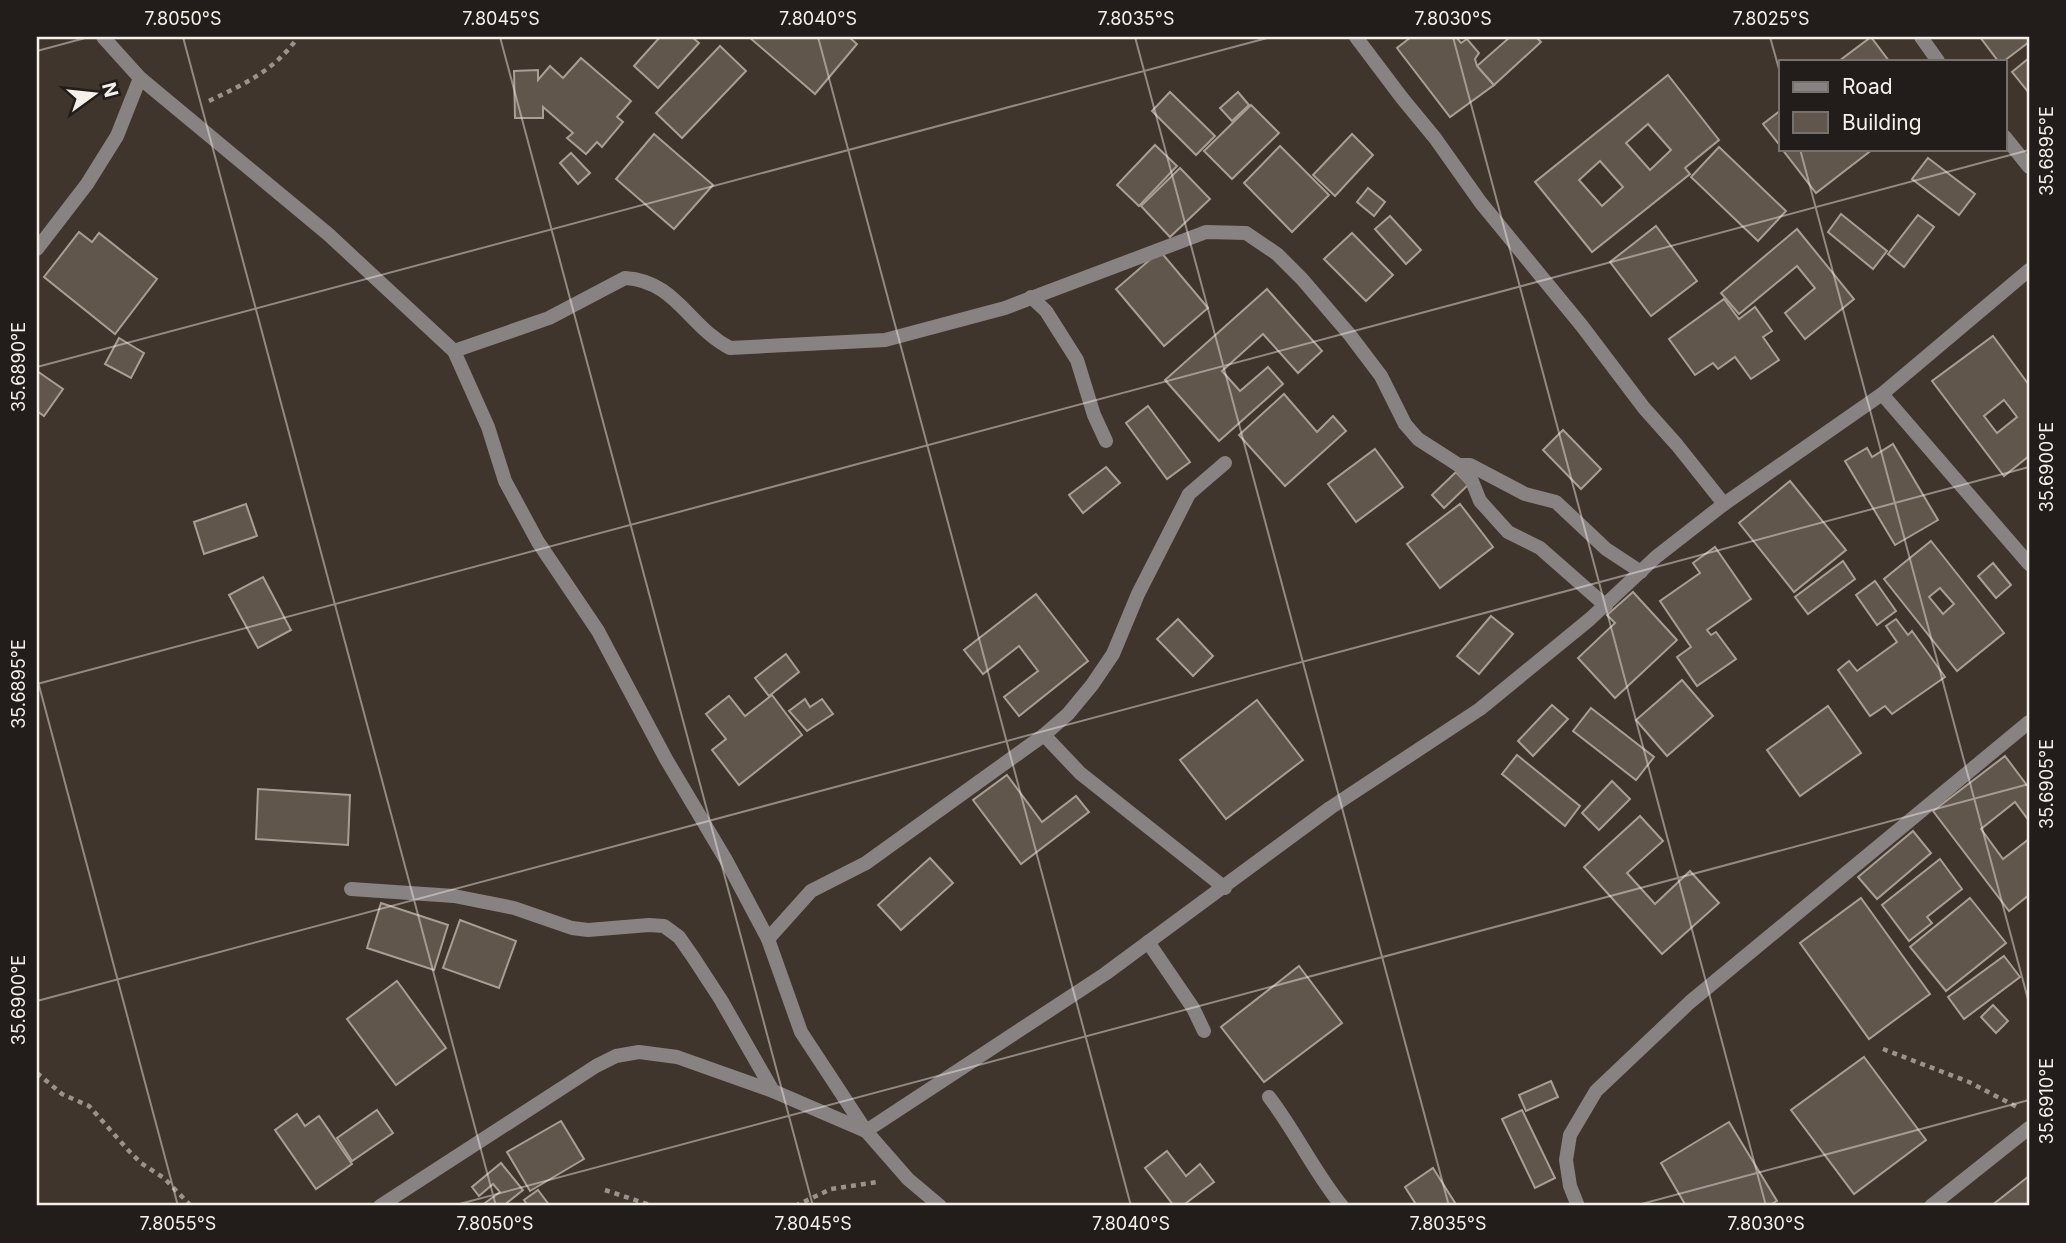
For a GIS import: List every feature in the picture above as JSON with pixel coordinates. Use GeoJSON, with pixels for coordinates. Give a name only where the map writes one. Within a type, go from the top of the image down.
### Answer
{"type":"FeatureCollection","features":[{"type":"Feature","properties":{"kind":"street"},"geometry":{"type":"LineString","coordinates":[[103,37],[140,78],[328,234],[454,351],[488,427],[505,481],[538,542],[598,631],[666,759],[726,860],[768,939],[801,1032],[866,1131],[908,1179],[940,1206]]}},
{"type":"Feature","properties":{"kind":"street"},"geometry":{"type":"LineString","coordinates":[[1356,37],[1435,138],[1481,203],[1724,504]]}},
{"type":"Feature","properties":{"kind":"street"},"geometry":{"type":"LineString","coordinates":[[1921,37],[1937,60]]}},
{"type":"Feature","properties":{"kind":"street"},"geometry":{"type":"LineString","coordinates":[[37,248],[87,184],[117,136],[140,78]]}},
{"type":"Feature","properties":{"kind":"street"},"geometry":{"type":"LineString","coordinates":[[2007,140],[2029,167]]}},
{"type":"Feature","properties":{"kind":"street"},"geometry":{"type":"LineString","coordinates":[[454,351],[549,318],[625,278],[639,279],[656,285],[714,338],[730,348],[885,340],[1004,307],[1206,232],[1245,233],[1285,262],[1350,335],[1381,376],[1405,424],[1418,439],[1458,465],[1472,481],[1486,508],[1508,532],[1540,548],[1606,606]]}},
{"type":"Feature","properties":{"kind":"street"},"geometry":{"type":"LineString","coordinates":[[866,1131],[1105,974],[1330,808],[1480,709],[1606,606],[1656,557],[1724,504],[1882,394],[2029,270]]}},
{"type":"Feature","properties":{"kind":"street"},"geometry":{"type":"LineString","coordinates":[[1031,297],[1046,311],[1077,360],[1094,415],[1106,441]]}},
{"type":"Feature","properties":{"kind":"street"},"geometry":{"type":"LineString","coordinates":[[1882,394],[2029,564]]}},
{"type":"Feature","properties":{"kind":"street"},"geometry":{"type":"LineString","coordinates":[[768,939],[811,891],[866,863],[1044,735],[1068,714],[1113,654],[1138,594],[1189,495],[1225,463]]}},
{"type":"Feature","properties":{"kind":"street"},"geometry":{"type":"LineString","coordinates":[[1458,465],[1470,465],[1525,494],[1556,502],[1606,549],[1641,572]]}},
{"type":"Feature","properties":{"kind":"street"},"geometry":{"type":"LineString","coordinates":[[1578,1206],[1570,1186],[1566,1160],[1570,1135],[1596,1091],[1690,1002],[2029,722]]}},
{"type":"Feature","properties":{"kind":"street"},"geometry":{"type":"LineString","coordinates":[[1044,735],[1090,781],[1225,888]]}},
{"type":"Feature","properties":{"kind":"street"},"geometry":{"type":"LineString","coordinates":[[351,889],[454,896],[514,908],[572,928],[588,930],[659,925],[671,930],[686,947],[721,1000],[773,1091]]}},
{"type":"Feature","properties":{"kind":"street"},"geometry":{"type":"LineString","coordinates":[[1148,942],[1193,1008],[1204,1031]]}},
{"type":"Feature","properties":{"kind":"street"},"geometry":{"type":"LineString","coordinates":[[380,1206],[596,1066],[616,1056],[639,1052],[677,1057],[773,1091],[866,1131]]}},
{"type":"Feature","properties":{"kind":"street"},"geometry":{"type":"LineString","coordinates":[[1269,1097],[1286,1120],[1320,1178],[1342,1206]]}},
{"type":"Feature","properties":{"kind":"street"},"geometry":{"type":"LineString","coordinates":[[1931,1206],[2029,1128]]}},
{"type":"Feature","properties":{"kind":"path"},"geometry":{"type":"LineString","coordinates":[[182,113],[253,78],[285,55],[298,37]]}},
{"type":"Feature","properties":{"kind":"path"},"geometry":{"type":"LineString","coordinates":[[1883,1049],[1969,1082],[2018,1107]]}},
{"type":"Feature","properties":{"kind":"path"},"geometry":{"type":"LineString","coordinates":[[37,1073],[62,1094],[89,1106],[129,1151],[164,1178],[191,1206]]}},
{"type":"Feature","properties":{"kind":"path"},"geometry":{"type":"LineString","coordinates":[[795,1206],[831,1189],[908,1179]]}},
{"type":"Feature","properties":{"kind":"path"},"geometry":{"type":"LineString","coordinates":[[605,1190],[653,1206]]}},
{"type":"Feature","properties":{"kind":"building"},"geometry":{"type":"Polygon","coordinates":[[[660,37],[692,37],[699,43],[658,88],[634,66],[660,37]]]}},
{"type":"Feature","properties":{"kind":"building"},"geometry":{"type":"Polygon","coordinates":[[[749,37],[849,37],[857,44],[815,94],[749,37]]]}},
{"type":"Feature","properties":{"kind":"building"},"geometry":{"type":"Polygon","coordinates":[[[1411,37],[1456,37],[1461,43],[1467,39],[1479,53],[1475,59],[1477,66],[1494,85],[1450,117],[1397,48],[1411,37]]]}},
{"type":"Feature","properties":{"kind":"building"},"geometry":{"type":"Polygon","coordinates":[[[1510,37],[1536,37],[1541,42],[1494,85],[1477,66],[1510,37]]]}},
{"type":"Feature","properties":{"kind":"building"},"geometry":{"type":"Polygon","coordinates":[[[1871,37],[1888,60],[1840,60],[1871,37]]]}},
{"type":"Feature","properties":{"kind":"building"},"geometry":{"type":"Polygon","coordinates":[[[1980,37],[2029,37],[2029,42],[2005,60],[1997,60],[1980,37]]]}},
{"type":"Feature","properties":{"kind":"building"},"geometry":{"type":"Polygon","coordinates":[[[720,46],[746,71],[682,138],[656,113],[720,46]]]}},
{"type":"Feature","properties":{"kind":"building"},"geometry":{"type":"Polygon","coordinates":[[[581,58],[631,101],[617,117],[623,122],[602,147],[597,142],[586,154],[567,138],[573,133],[543,107],[543,118],[515,118],[514,71],[538,70],[538,80],[550,66],[563,78],[581,58]]]}},
{"type":"Feature","properties":{"kind":"building"},"geometry":{"type":"Polygon","coordinates":[[[2029,58],[2029,93],[2012,72],[2029,58]]]}},
{"type":"Feature","properties":{"kind":"building"},"geometry":{"type":"Polygon","coordinates":[[[1668,75],[1719,140],[1685,168],[1690,174],[1592,252],[1535,182],[1668,75]],[[1648,124],[1626,143],[1650,170],[1671,150],[1648,124]],[[1600,161],[1579,180],[1602,206],[1623,187],[1600,161]]]}},
{"type":"Feature","properties":{"kind":"building"},"geometry":{"type":"Polygon","coordinates":[[[1170,92],[1215,136],[1196,155],[1152,111],[1170,92]]]}},
{"type":"Feature","properties":{"kind":"building"},"geometry":{"type":"Polygon","coordinates":[[[1238,92],[1249,105],[1232,121],[1220,108],[1238,92]]]}},
{"type":"Feature","properties":{"kind":"building"},"geometry":{"type":"Polygon","coordinates":[[[1251,105],[1279,133],[1232,179],[1204,151],[1251,105]]]}},
{"type":"Feature","properties":{"kind":"building"},"geometry":{"type":"Polygon","coordinates":[[[1779,112],[1779,144],[1763,124],[1779,112]]]}},
{"type":"Feature","properties":{"kind":"building"},"geometry":{"type":"Polygon","coordinates":[[[654,134],[713,185],[674,229],[616,179],[654,134]]]}},
{"type":"Feature","properties":{"kind":"building"},"geometry":{"type":"Polygon","coordinates":[[[1352,134],[1373,155],[1335,196],[1313,175],[1352,134]]]}},
{"type":"Feature","properties":{"kind":"building"},"geometry":{"type":"Polygon","coordinates":[[[1155,145],[1177,166],[1139,206],[1117,185],[1155,145]]]}},
{"type":"Feature","properties":{"kind":"building"},"geometry":{"type":"Polygon","coordinates":[[[1280,146],[1329,195],[1292,232],[1244,183],[1280,146]]]}},
{"type":"Feature","properties":{"kind":"building"},"geometry":{"type":"Polygon","coordinates":[[[1719,147],[1786,211],[1758,241],[1691,177],[1719,147]]]}},
{"type":"Feature","properties":{"kind":"building"},"geometry":{"type":"Polygon","coordinates":[[[1783,150],[1872,150],[1816,193],[1783,150]]]}},
{"type":"Feature","properties":{"kind":"building"},"geometry":{"type":"Polygon","coordinates":[[[571,153],[590,173],[578,184],[560,163],[571,153]]]}},
{"type":"Feature","properties":{"kind":"building"},"geometry":{"type":"Polygon","coordinates":[[[1928,158],[1975,194],[1959,215],[1912,179],[1928,158]]]}},
{"type":"Feature","properties":{"kind":"building"},"geometry":{"type":"Polygon","coordinates":[[[1180,168],[1210,199],[1170,237],[1141,206],[1180,168]]]}},
{"type":"Feature","properties":{"kind":"building"},"geometry":{"type":"Polygon","coordinates":[[[1368,188],[1385,202],[1374,216],[1357,202],[1368,188]]]}},
{"type":"Feature","properties":{"kind":"building"},"geometry":{"type":"Polygon","coordinates":[[[1841,214],[1887,251],[1873,269],[1828,232],[1841,214]]]}},
{"type":"Feature","properties":{"kind":"building"},"geometry":{"type":"Polygon","coordinates":[[[1918,215],[1934,227],[1904,267],[1888,254],[1918,215]]]}},
{"type":"Feature","properties":{"kind":"building"},"geometry":{"type":"Polygon","coordinates":[[[1390,216],[1421,250],[1406,264],[1375,229],[1390,216]]]}},
{"type":"Feature","properties":{"kind":"building"},"geometry":{"type":"Polygon","coordinates":[[[1656,226],[1697,281],[1651,316],[1610,262],[1656,226]]]}},
{"type":"Feature","properties":{"kind":"building"},"geometry":{"type":"Polygon","coordinates":[[[1797,229],[1854,299],[1805,339],[1785,313],[1815,288],[1797,266],[1739,314],[1721,293],[1797,229]]]}},
{"type":"Feature","properties":{"kind":"building"},"geometry":{"type":"Polygon","coordinates":[[[79,232],[92,242],[99,233],[157,279],[115,334],[44,277],[79,232]]]}},
{"type":"Feature","properties":{"kind":"building"},"geometry":{"type":"Polygon","coordinates":[[[1352,233],[1393,275],[1366,301],[1324,259],[1352,233]]]}},
{"type":"Feature","properties":{"kind":"building"},"geometry":{"type":"Polygon","coordinates":[[[1160,251],[1208,308],[1164,346],[1116,289],[1160,251]]]}},
{"type":"Feature","properties":{"kind":"building"},"geometry":{"type":"Polygon","coordinates":[[[1267,289],[1322,351],[1298,373],[1263,334],[1222,371],[1240,391],[1268,367],[1283,384],[1219,441],[1165,380],[1267,289]]]}},
{"type":"Feature","properties":{"kind":"building"},"geometry":{"type":"Polygon","coordinates":[[[1724,299],[1739,319],[1755,307],[1772,331],[1763,337],[1779,360],[1751,379],[1735,357],[1718,369],[1713,363],[1695,375],[1669,339],[1724,299]]]}},
{"type":"Feature","properties":{"kind":"building"},"geometry":{"type":"Polygon","coordinates":[[[1993,336],[2029,385],[2029,456],[2004,476],[1932,381],[1993,336]],[[2004,400],[1984,416],[1997,433],[2017,417],[2004,400]]]}},
{"type":"Feature","properties":{"kind":"building"},"geometry":{"type":"Polygon","coordinates":[[[119,338],[144,353],[131,378],[105,364],[119,338]]]}},
{"type":"Feature","properties":{"kind":"building"},"geometry":{"type":"Polygon","coordinates":[[[37,371],[63,389],[44,416],[37,411],[37,371]]]}},
{"type":"Feature","properties":{"kind":"building"},"geometry":{"type":"Polygon","coordinates":[[[1284,394],[1317,432],[1333,416],[1346,431],[1285,486],[1239,435],[1284,394]]]}},
{"type":"Feature","properties":{"kind":"building"},"geometry":{"type":"Polygon","coordinates":[[[1148,406],[1190,462],[1167,479],[1126,423],[1148,406]]]}},
{"type":"Feature","properties":{"kind":"building"},"geometry":{"type":"Polygon","coordinates":[[[1563,430],[1601,469],[1581,489],[1543,450],[1563,430]]]}},
{"type":"Feature","properties":{"kind":"building"},"geometry":{"type":"Polygon","coordinates":[[[1893,444],[1938,520],[1895,545],[1845,461],[1867,448],[1872,457],[1893,444]]]}},
{"type":"Feature","properties":{"kind":"building"},"geometry":{"type":"Polygon","coordinates":[[[1375,449],[1403,487],[1356,522],[1328,484],[1375,449]]]}},
{"type":"Feature","properties":{"kind":"building"},"geometry":{"type":"Polygon","coordinates":[[[1106,467],[1120,483],[1083,513],[1069,495],[1106,467]]]}},
{"type":"Feature","properties":{"kind":"building"},"geometry":{"type":"Polygon","coordinates":[[[1456,472],[1468,485],[1444,508],[1432,495],[1456,472]]]}},
{"type":"Feature","properties":{"kind":"building"},"geometry":{"type":"Polygon","coordinates":[[[1790,481],[1846,550],[1794,592],[1739,523],[1790,481]]]}},
{"type":"Feature","properties":{"kind":"building"},"geometry":{"type":"Polygon","coordinates":[[[246,504],[257,536],[204,554],[194,522],[246,504]]]}},
{"type":"Feature","properties":{"kind":"building"},"geometry":{"type":"Polygon","coordinates":[[[1460,504],[1493,547],[1440,588],[1407,544],[1460,504]]]}},
{"type":"Feature","properties":{"kind":"building"},"geometry":{"type":"Polygon","coordinates":[[[1931,541],[2004,633],[1957,671],[1884,579],[1931,541]],[[1940,588],[1929,597],[1943,614],[1954,604],[1940,588]]]}},
{"type":"Feature","properties":{"kind":"building"},"geometry":{"type":"Polygon","coordinates":[[[1715,547],[1751,599],[1707,630],[1711,635],[1716,632],[1736,659],[1697,686],[1677,657],[1691,647],[1660,601],[1700,573],[1693,563],[1715,547]]]}},
{"type":"Feature","properties":{"kind":"building"},"geometry":{"type":"Polygon","coordinates":[[[1843,561],[1855,579],[1808,614],[1795,597],[1843,561]]]}},
{"type":"Feature","properties":{"kind":"building"},"geometry":{"type":"Polygon","coordinates":[[[1993,563],[2011,585],[1996,598],[1978,576],[1993,563]]]}},
{"type":"Feature","properties":{"kind":"building"},"geometry":{"type":"Polygon","coordinates":[[[263,577],[291,630],[258,648],[229,595],[263,577]]]}},
{"type":"Feature","properties":{"kind":"building"},"geometry":{"type":"Polygon","coordinates":[[[1875,581],[1896,611],[1877,625],[1856,595],[1875,581]]]}},
{"type":"Feature","properties":{"kind":"building"},"geometry":{"type":"Polygon","coordinates":[[[1633,592],[1677,640],[1615,698],[1578,658],[1615,623],[1607,615],[1633,592]]]}},
{"type":"Feature","properties":{"kind":"building"},"geometry":{"type":"Polygon","coordinates":[[[1036,594],[1088,661],[1019,716],[1004,697],[1038,671],[1019,646],[983,674],[964,650],[1036,594]]]}},
{"type":"Feature","properties":{"kind":"building"},"geometry":{"type":"Polygon","coordinates":[[[1491,616],[1513,634],[1479,674],[1457,656],[1491,616]]]}},
{"type":"Feature","properties":{"kind":"building"},"geometry":{"type":"Polygon","coordinates":[[[1178,619],[1213,656],[1193,676],[1157,639],[1178,619]]]}},
{"type":"Feature","properties":{"kind":"building"},"geometry":{"type":"Polygon","coordinates":[[[1896,619],[1908,635],[1912,631],[1945,677],[1892,714],[1885,706],[1870,716],[1838,670],[1849,661],[1857,671],[1897,642],[1886,626],[1896,619]]]}},
{"type":"Feature","properties":{"kind":"building"},"geometry":{"type":"Polygon","coordinates":[[[786,654],[799,672],[769,696],[755,678],[786,654]]]}},
{"type":"Feature","properties":{"kind":"building"},"geometry":{"type":"Polygon","coordinates":[[[1682,680],[1713,716],[1667,756],[1636,720],[1682,680]]]}},
{"type":"Feature","properties":{"kind":"building"},"geometry":{"type":"Polygon","coordinates":[[[772,695],[802,735],[739,785],[712,750],[726,739],[706,714],[729,696],[745,716],[772,695]]]}},
{"type":"Feature","properties":{"kind":"building"},"geometry":{"type":"Polygon","coordinates":[[[805,699],[810,707],[822,699],[833,714],[807,731],[789,711],[805,699]]]}},
{"type":"Feature","properties":{"kind":"building"},"geometry":{"type":"Polygon","coordinates":[[[1257,700],[1303,760],[1226,819],[1180,760],[1257,700]]]}},
{"type":"Feature","properties":{"kind":"building"},"geometry":{"type":"Polygon","coordinates":[[[1552,705],[1568,719],[1533,756],[1518,741],[1552,705]]]}},
{"type":"Feature","properties":{"kind":"building"},"geometry":{"type":"Polygon","coordinates":[[[1828,706],[1861,753],[1800,796],[1767,750],[1828,706]]]}},
{"type":"Feature","properties":{"kind":"building"},"geometry":{"type":"Polygon","coordinates":[[[1591,708],[1654,757],[1636,780],[1573,731],[1591,708]]]}},
{"type":"Feature","properties":{"kind":"building"},"geometry":{"type":"Polygon","coordinates":[[[1517,755],[1580,806],[1565,826],[1502,774],[1517,755]]]}},
{"type":"Feature","properties":{"kind":"building"},"geometry":{"type":"Polygon","coordinates":[[[2005,756],[2029,788],[2029,821],[2015,802],[1981,829],[2003,859],[2029,839],[2029,895],[2009,911],[1933,811],[2005,756]]]}},
{"type":"Feature","properties":{"kind":"building"},"geometry":{"type":"Polygon","coordinates":[[[1007,775],[1042,822],[1076,796],[1089,812],[1021,864],[973,800],[1007,775]]]}},
{"type":"Feature","properties":{"kind":"building"},"geometry":{"type":"Polygon","coordinates":[[[1612,781],[1630,799],[1599,830],[1582,813],[1612,781]]]}},
{"type":"Feature","properties":{"kind":"building"},"geometry":{"type":"Polygon","coordinates":[[[258,789],[350,795],[348,845],[256,839],[258,789]]]}},
{"type":"Feature","properties":{"kind":"building"},"geometry":{"type":"Polygon","coordinates":[[[1640,816],[1663,841],[1627,873],[1655,904],[1690,871],[1719,903],[1662,954],[1584,867],[1640,816]]]}},
{"type":"Feature","properties":{"kind":"building"},"geometry":{"type":"Polygon","coordinates":[[[1913,831],[1931,853],[1877,899],[1858,877],[1913,831]]]}},
{"type":"Feature","properties":{"kind":"building"},"geometry":{"type":"Polygon","coordinates":[[[930,858],[953,883],[901,930],[878,905],[930,858]]]}},
{"type":"Feature","properties":{"kind":"building"},"geometry":{"type":"Polygon","coordinates":[[[1940,859],[1962,889],[1927,917],[1932,923],[1909,941],[1882,905],[1940,859]]]}},
{"type":"Feature","properties":{"kind":"building"},"geometry":{"type":"Polygon","coordinates":[[[1861,898],[1930,994],[1869,1039],[1800,943],[1861,898]]]}},
{"type":"Feature","properties":{"kind":"building"},"geometry":{"type":"Polygon","coordinates":[[[1970,898],[2006,943],[1946,991],[1910,947],[1970,898]]]}},
{"type":"Feature","properties":{"kind":"building"},"geometry":{"type":"Polygon","coordinates":[[[381,903],[448,925],[434,970],[367,948],[381,903]]]}},
{"type":"Feature","properties":{"kind":"building"},"geometry":{"type":"Polygon","coordinates":[[[460,920],[516,941],[499,988],[443,968],[460,920]]]}},
{"type":"Feature","properties":{"kind":"building"},"geometry":{"type":"Polygon","coordinates":[[[2004,956],[2020,977],[1964,1019],[1948,997],[2004,956]]]}},
{"type":"Feature","properties":{"kind":"building"},"geometry":{"type":"Polygon","coordinates":[[[1299,966],[1342,1023],[1264,1082],[1221,1027],[1299,966]]]}},
{"type":"Feature","properties":{"kind":"building"},"geometry":{"type":"Polygon","coordinates":[[[397,981],[446,1048],[396,1085],[347,1019],[397,981]]]}},
{"type":"Feature","properties":{"kind":"building"},"geometry":{"type":"Polygon","coordinates":[[[1993,1005],[2008,1021],[1996,1033],[1981,1017],[1993,1005]]]}},
{"type":"Feature","properties":{"kind":"building"},"geometry":{"type":"Polygon","coordinates":[[[1864,1057],[1926,1140],[1854,1194],[1791,1110],[1864,1057]]]}},
{"type":"Feature","properties":{"kind":"building"},"geometry":{"type":"Polygon","coordinates":[[[1551,1081],[1558,1097],[1526,1111],[1519,1095],[1551,1081]]]}},
{"type":"Feature","properties":{"kind":"building"},"geometry":{"type":"Polygon","coordinates":[[[377,1110],[393,1133],[352,1161],[337,1138],[377,1110]]]}},
{"type":"Feature","properties":{"kind":"building"},"geometry":{"type":"Polygon","coordinates":[[[1522,1110],[1555,1178],[1535,1188],[1502,1119],[1522,1110]]]}},
{"type":"Feature","properties":{"kind":"building"},"geometry":{"type":"Polygon","coordinates":[[[297,1114],[305,1126],[319,1116],[352,1164],[316,1189],[275,1130],[297,1114]]]}},
{"type":"Feature","properties":{"kind":"building"},"geometry":{"type":"Polygon","coordinates":[[[561,1121],[584,1159],[530,1191],[507,1152],[561,1121]]]}},
{"type":"Feature","properties":{"kind":"building"},"geometry":{"type":"Polygon","coordinates":[[[1729,1122],[1777,1201],[1768,1206],[1686,1206],[1661,1163],[1729,1122]]]}},
{"type":"Feature","properties":{"kind":"building"},"geometry":{"type":"Polygon","coordinates":[[[1167,1151],[1186,1176],[1200,1164],[1214,1182],[1182,1206],[1174,1206],[1145,1168],[1167,1151]]]}},
{"type":"Feature","properties":{"kind":"building"},"geometry":{"type":"Polygon","coordinates":[[[501,1163],[523,1190],[503,1206],[487,1206],[485,1203],[500,1192],[493,1184],[479,1196],[472,1187],[501,1163]]]}},
{"type":"Feature","properties":{"kind":"building"},"geometry":{"type":"Polygon","coordinates":[[[1433,1168],[1457,1206],[1417,1206],[1405,1187],[1433,1168]]]}},
{"type":"Feature","properties":{"kind":"building"},"geometry":{"type":"Polygon","coordinates":[[[2029,1176],[2029,1206],[1991,1206],[2029,1176]]]}},
{"type":"Feature","properties":{"kind":"building"},"geometry":{"type":"Polygon","coordinates":[[[538,1190],[550,1206],[528,1206],[524,1200],[538,1190]]]}}]}
